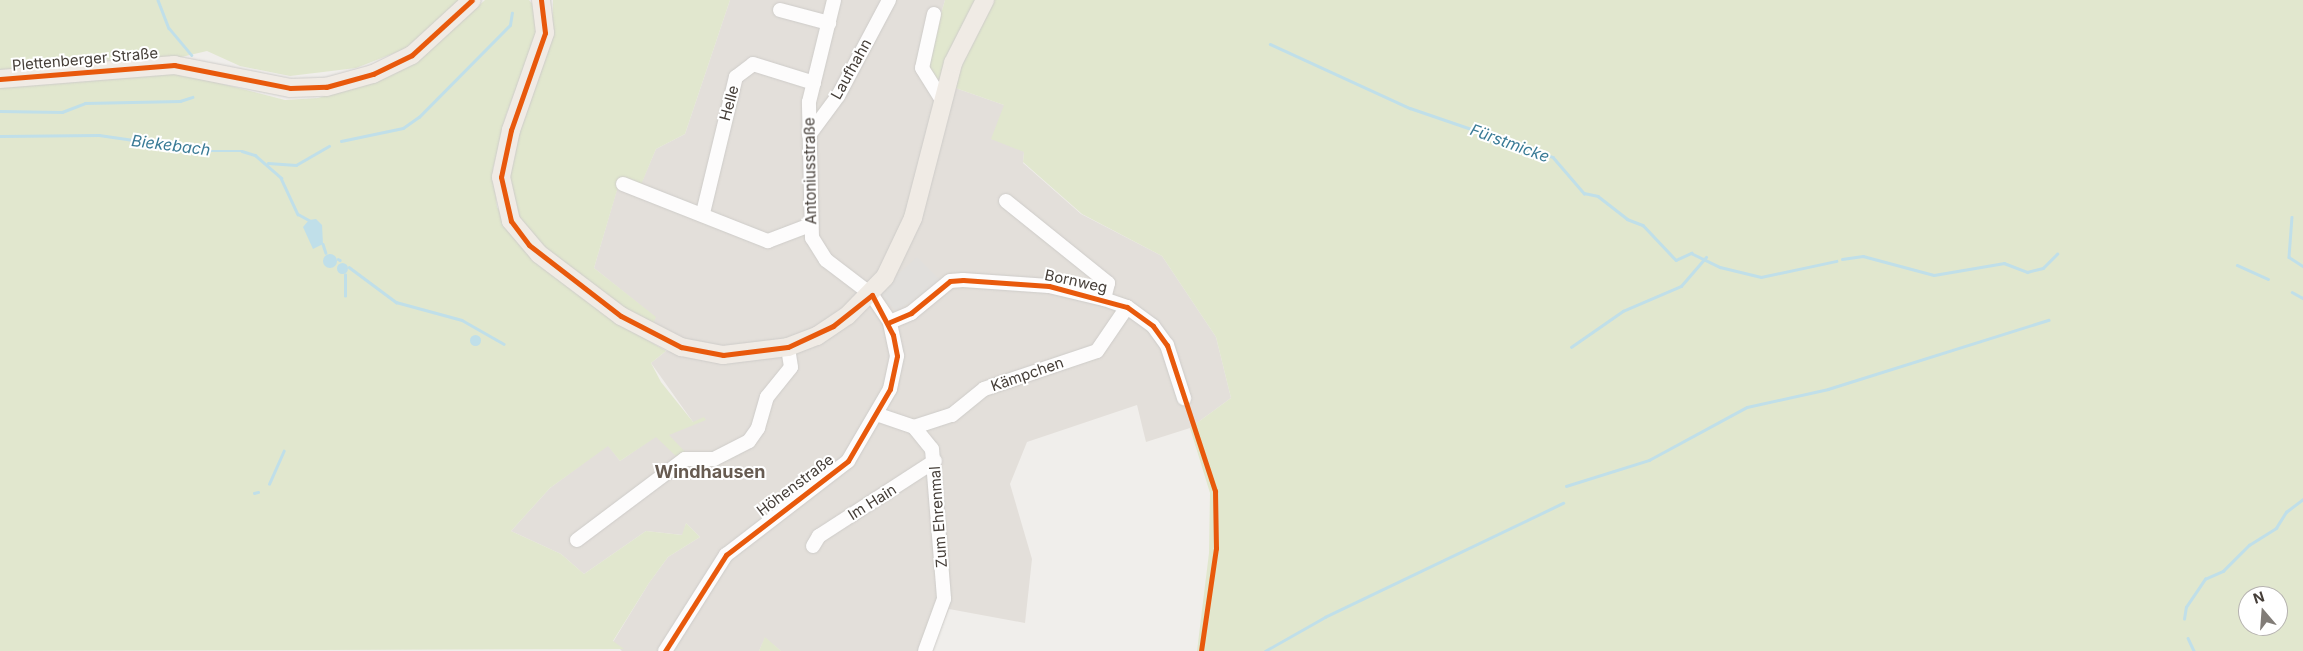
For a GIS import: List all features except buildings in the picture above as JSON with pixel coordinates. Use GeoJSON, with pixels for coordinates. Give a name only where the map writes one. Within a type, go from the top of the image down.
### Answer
{"type":"FeatureCollection","features":[{"type":"Feature","properties":{"kind":"main road","name":"Plettenberger Straße"},"geometry":{"type":"LineString","coordinates":[[0,79],[174,65],[290,88],[326,87],[373,74],[412,55],[472,0]]}},
{"type":"Feature","properties":{"kind":"main road"},"geometry":{"type":"LineString","coordinates":[[541,0],[545,33],[511,130],[501,177],[505,206],[518,234],[586,291],[657,337],[724,355],[788,347],[833,326],[872,294],[905,244],[941,98],[953,63],[985,0]]}},
{"type":"Feature","properties":{"kind":"street","name":"Antoniusstraße"},"geometry":{"type":"LineString","coordinates":[[834,0],[814,83],[810,135],[810,225],[818,251],[872,294]]}},
{"type":"Feature","properties":{"kind":"street","name":"Laufhahn"},"geometry":{"type":"LineString","coordinates":[[810,135],[838,96],[889,0]]}},
{"type":"Feature","properties":{"kind":"street"},"geometry":{"type":"LineString","coordinates":[[780,10],[829,23]]}},
{"type":"Feature","properties":{"kind":"street"},"geometry":{"type":"LineString","coordinates":[[934,14],[922,68],[941,98]]}},
{"type":"Feature","properties":{"kind":"street","name":"Helle"},"geometry":{"type":"LineString","coordinates":[[704,213],[736,77],[752,64],[814,83]]}},
{"type":"Feature","properties":{"kind":"street"},"geometry":{"type":"LineString","coordinates":[[623,184],[704,213],[768,241],[810,225]]}},
{"type":"Feature","properties":{"kind":"street"},"geometry":{"type":"LineString","coordinates":[[1006,201],[1108,283],[1104,299]]}},
{"type":"Feature","properties":{"kind":"street","name":"Bornweg"},"geometry":{"type":"LineString","coordinates":[[890,322],[911,313],[934,292],[956,281],[1050,286],[1104,299],[1128,307],[1153,326],[1167,345],[1184,398]]}},
{"type":"Feature","properties":{"kind":"street","name":"Höhenstraße"},"geometry":{"type":"LineString","coordinates":[[665,651],[726,555],[848,461],[876,414],[890,388],[897,356],[890,322],[872,294]]}},
{"type":"Feature","properties":{"kind":"street","name":"Kämpchen"},"geometry":{"type":"LineString","coordinates":[[914,427],[952,415],[984,389],[1097,351],[1128,307]]}},
{"type":"Feature","properties":{"kind":"street"},"geometry":{"type":"LineString","coordinates":[[577,540],[684,460],[714,459],[749,441],[758,428],[767,397],[790,367],[788,347]]}},
{"type":"Feature","properties":{"kind":"street","name":"Zum Ehrenmal"},"geometry":{"type":"LineString","coordinates":[[876,414],[914,427],[930,441],[935,461],[944,599],[924,651]]}},
{"type":"Feature","properties":{"kind":"street","name":"Im Hain"},"geometry":{"type":"LineString","coordinates":[[813,546],[818,536],[935,461]]}},
{"type":"Feature","properties":{"kind":"shaded area"},"geometry":{"type":"Polygon","coordinates":[[[730,0],[945,0],[926,66],[941,83],[1004,105],[1024,152],[1023,163],[1081,214],[1162,256],[1216,337],[1231,398],[1190,428],[1146,442],[1137,405],[1027,442],[1010,484],[1032,559],[1025,623],[949,609],[931,651],[781,651],[765,638],[759,651],[622,651],[613,642],[649,583],[668,557],[700,537],[686,523],[683,535],[646,531],[584,574],[561,554],[511,531],[550,488],[608,445],[620,461],[656,436],[693,422],[651,363],[666,351],[725,360],[651,328],[655,317],[594,268],[620,179],[640,186],[656,149],[685,134],[730,0]]]}},
{"type":"Feature","properties":{"kind":"shaded area"},"geometry":{"type":"Polygon","coordinates":[[[917,257],[942,282],[896,311],[878,292],[917,257]]]}},
{"type":"Feature","properties":{"kind":"green space"},"geometry":{"type":"Polygon","coordinates":[[[0,0],[460,0],[410,47],[356,68],[290,76],[240,66],[207,51],[177,58],[93,60],[0,71],[0,0]]]}},
{"type":"Feature","properties":{"kind":"green space"},"geometry":{"type":"Polygon","coordinates":[[[485,0],[529,0],[536,8],[537,36],[506,115],[493,169],[497,207],[521,247],[639,335],[666,351],[651,363],[661,382],[693,422],[704,417],[706,420],[669,435],[689,456],[679,459],[656,437],[620,461],[608,446],[550,488],[511,531],[561,554],[584,574],[646,531],[682,535],[686,523],[700,537],[668,557],[649,583],[613,641],[624,649],[0,651],[0,86],[180,73],[285,100],[318,98],[390,75],[437,44],[485,0]]]}},
{"type":"Feature","properties":{"kind":"green space"},"geometry":{"type":"Polygon","coordinates":[[[553,0],[730,0],[685,134],[656,149],[640,187],[620,180],[594,268],[656,317],[651,328],[551,256],[526,231],[510,196],[509,161],[552,36],[553,0]]]}},
{"type":"Feature","properties":{"kind":"green space"},"geometry":{"type":"Polygon","coordinates":[[[945,0],[2303,0],[2303,651],[1197,651],[1209,553],[1210,493],[1190,428],[1231,398],[1216,337],[1162,256],[1082,214],[1023,162],[1024,152],[991,139],[1004,105],[941,83],[926,66],[945,0]]]}},
{"type":"Feature","properties":{"kind":"green space"},"geometry":{"type":"Polygon","coordinates":[[[765,637],[781,651],[759,651],[765,637]]]}},
{"type":"Feature","properties":{"kind":"water"},"geometry":{"type":"Polygon","coordinates":[[[316,219],[322,225],[323,244],[313,249],[303,227],[309,220],[316,219]]]}},
{"type":"Feature","properties":{"kind":"water"},"geometry":{"type":"Polygon","coordinates":[[[330,254],[335,256],[337,261],[335,266],[330,268],[325,266],[323,261],[325,256],[330,254]]]}},
{"type":"Feature","properties":{"kind":"water"},"geometry":{"type":"Polygon","coordinates":[[[342,262],[348,268],[342,274],[336,268],[342,262]]]}},
{"type":"Feature","properties":{"kind":"water"},"geometry":{"type":"Polygon","coordinates":[[[475,334],[481,340],[475,346],[469,340],[475,334]]]}},
{"type":"Feature","properties":{"kind":"waterway"},"geometry":{"type":"LineString","coordinates":[[158,0],[169,28],[192,55]]}},
{"type":"Feature","properties":{"kind":"waterway"},"geometry":{"type":"LineString","coordinates":[[341,141],[403,128],[419,117],[510,25],[512,13]]}},
{"type":"Feature","properties":{"kind":"waterway","name":"Fürstmicke"},"geometry":{"type":"LineString","coordinates":[[1270,44],[1410,108],[1553,157],[1584,193],[1598,196],[1627,219],[1643,225],[1676,260],[1691,253],[1720,267],[1761,277],[1836,261]]}},
{"type":"Feature","properties":{"kind":"waterway"},"geometry":{"type":"LineString","coordinates":[[0,111],[62,112],[85,103],[180,101],[192,97]]}},
{"type":"Feature","properties":{"kind":"waterway","name":"Biekebach"},"geometry":{"type":"LineString","coordinates":[[0,136],[99,135],[209,151],[242,151],[255,155],[281,178],[298,214],[309,220]]}},
{"type":"Feature","properties":{"kind":"waterway"},"geometry":{"type":"LineString","coordinates":[[268,163],[296,165],[329,146]]}},
{"type":"Feature","properties":{"kind":"waterway"},"geometry":{"type":"LineString","coordinates":[[2292,217],[2289,257],[2303,266]]}},
{"type":"Feature","properties":{"kind":"waterway","name":"Biekebach"},"geometry":{"type":"LineString","coordinates":[[323,244],[326,253]]}},
{"type":"Feature","properties":{"kind":"waterway","name":"Fürstmicke"},"geometry":{"type":"LineString","coordinates":[[1842,259],[1863,256],[1934,275],[2004,263],[2027,272],[2043,268],[2057,254]]}},
{"type":"Feature","properties":{"kind":"waterway"},"geometry":{"type":"LineString","coordinates":[[1571,347],[1623,311],[1681,286],[1706,257]]}},
{"type":"Feature","properties":{"kind":"waterway","name":"Fürstmicke"},"geometry":{"type":"LineString","coordinates":[[2237,265],[2268,279]]}},
{"type":"Feature","properties":{"kind":"waterway","name":"Biekebach"},"geometry":{"type":"LineString","coordinates":[[349,267],[396,302],[462,320],[504,344]]}},
{"type":"Feature","properties":{"kind":"waterway"},"geometry":{"type":"LineString","coordinates":[[345,275],[345,296]]}},
{"type":"Feature","properties":{"kind":"waterway","name":"Fürstmicke"},"geometry":{"type":"LineString","coordinates":[[2292,292],[2303,298]]}},
{"type":"Feature","properties":{"kind":"waterway"},"geometry":{"type":"LineString","coordinates":[[1566,486],[1649,460],[1747,407],[1828,389],[2048,320]]}},
{"type":"Feature","properties":{"kind":"waterway"},"geometry":{"type":"LineString","coordinates":[[269,484],[284,451]]}},
{"type":"Feature","properties":{"kind":"waterway"},"geometry":{"type":"LineString","coordinates":[[254,493],[258,492]]}},
{"type":"Feature","properties":{"kind":"waterway"},"geometry":{"type":"LineString","coordinates":[[2184,619],[2186,607],[2205,579],[2223,571],[2249,545],[2276,528],[2286,512],[2303,499]]}},
{"type":"Feature","properties":{"kind":"waterway"},"geometry":{"type":"LineString","coordinates":[[1265,651],[1325,617],[1563,503]]}},
{"type":"Feature","properties":{"kind":"waterway"},"geometry":{"type":"LineString","coordinates":[[2188,638],[2194,651]]}},
{"type":"Feature","properties":{"kind":"cycle path"},"geometry":{"type":"LineString","coordinates":[[0,79],[174,65],[290,88],[326,87],[373,74],[412,55],[472,0]]}},
{"type":"Feature","properties":{"kind":"cycle path"},"geometry":{"type":"LineString","coordinates":[[541,0],[545,33],[511,130],[501,177],[511,221],[529,245],[621,316],[681,347],[723,355],[788,347],[833,326],[872,295],[893,335],[897,356],[890,389],[848,461],[726,555],[665,651]]}},
{"type":"Feature","properties":{"kind":"cycle path"},"geometry":{"type":"LineString","coordinates":[[890,322],[911,313],[950,281],[963,280],[1049,286],[1127,307],[1153,326],[1167,345],[1215,491],[1216,548],[1201,651]]}},
{"type":"Feature","properties":{"kind":"district","name":"Windhausen"},"geometry":{"type":"Point","coordinates":[710,472]}}]}
